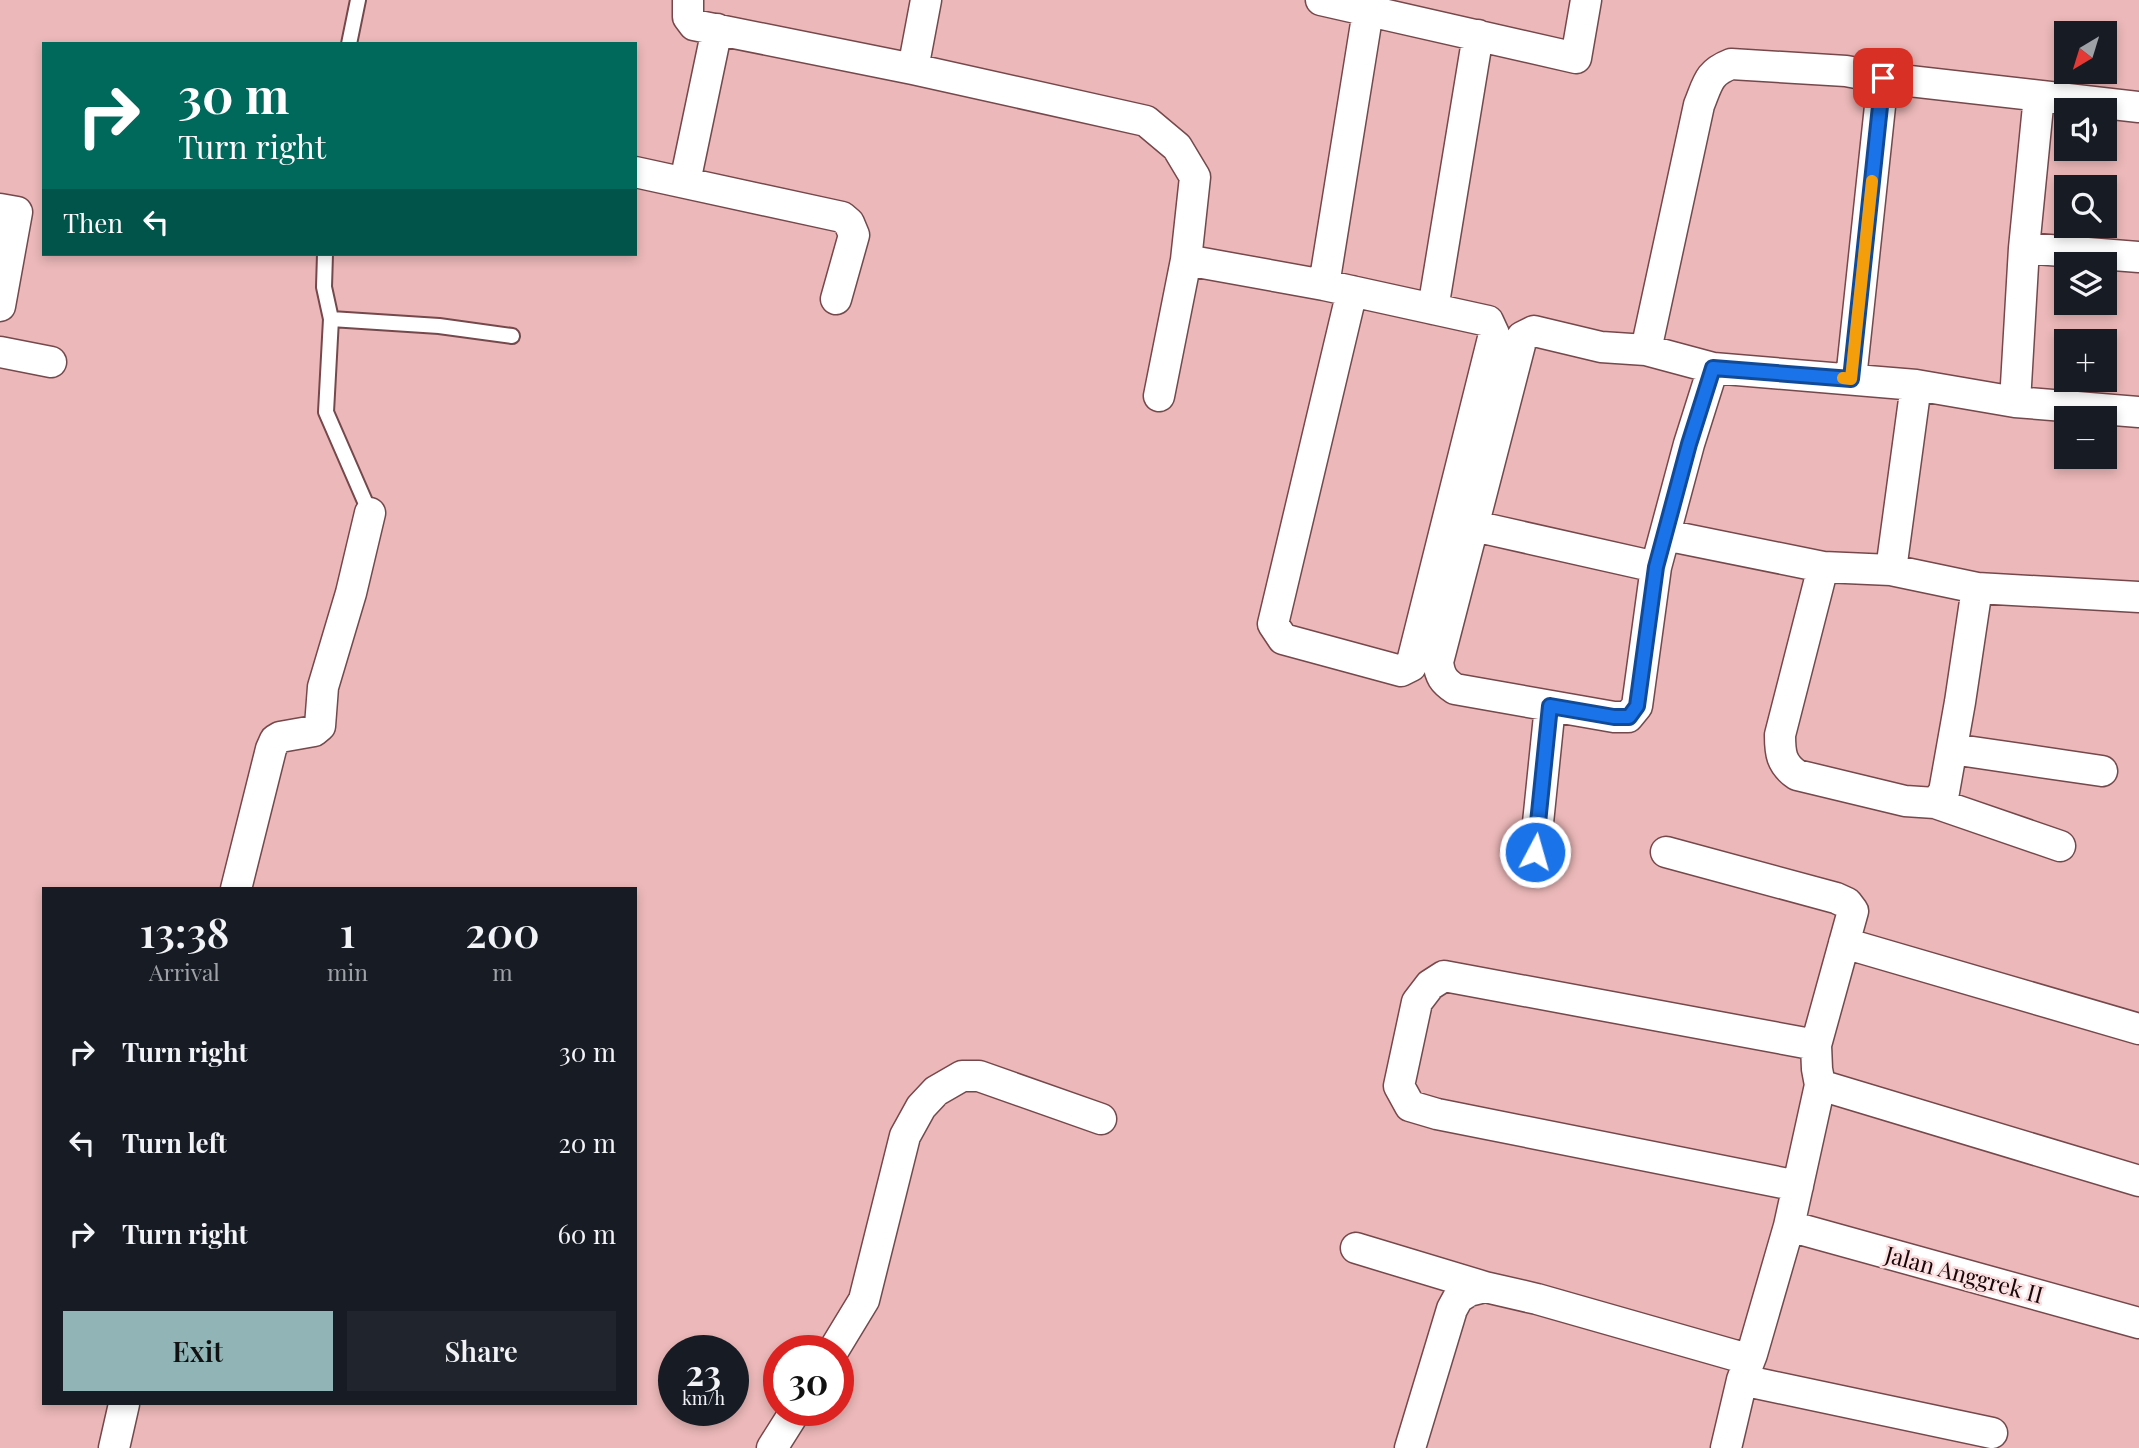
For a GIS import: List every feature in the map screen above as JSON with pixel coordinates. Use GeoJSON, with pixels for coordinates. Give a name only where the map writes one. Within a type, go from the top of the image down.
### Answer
{"type":"FeatureCollection","features":[{"type":"Feature","properties":{"kind":"street"},"geometry":{"type":"LineString","coordinates":[[688,0],[688,17],[694,25],[913,69],[1146,121],[1177,147],[1195,177],[1186,260],[1159,396]]}},
{"type":"Feature","properties":{"kind":"street"},"geometry":{"type":"LineString","coordinates":[[913,69],[926,0]]}},
{"type":"Feature","properties":{"kind":"street"},"geometry":{"type":"LineString","coordinates":[[1321,0],[1576,58],[1586,0]]}},
{"type":"Feature","properties":{"kind":"street"},"geometry":{"type":"LineString","coordinates":[[1186,260],[1338,288],[1488,321],[1493,334],[1411,666],[1401,671],[1283,639],[1273,624],[1338,288],[1368,11]]}},
{"type":"Feature","properties":{"kind":"street"},"geometry":{"type":"LineString","coordinates":[[685,183],[717,29]]}},
{"type":"Feature","properties":{"kind":"street"},"geometry":{"type":"LineString","coordinates":[[1433,309],[1478,35]]}},
{"type":"Feature","properties":{"kind":"street"},"geometry":{"type":"LineString","coordinates":[[1646,350],[1699,104],[1710,76],[1717,69],[1731,64],[1846,71],[1883,78],[2139,107]]}},
{"type":"Feature","properties":{"kind":"street"},"geometry":{"type":"LineString","coordinates":[[1851,379],[1883,78]]}},
{"type":"Feature","properties":{"kind":"street"},"geometry":{"type":"LineString","coordinates":[[2015,402],[2024,248],[2039,96]]}},
{"type":"Feature","properties":{"kind":"street"},"geometry":{"type":"LineString","coordinates":[[637,172],[842,217],[849,223],[854,235],[836,299]]}},
{"type":"Feature","properties":{"kind":"street"},"geometry":{"type":"LineString","coordinates":[[0,209],[17,212],[0,306]]}},
{"type":"Feature","properties":{"kind":"street"},"geometry":{"type":"LineString","coordinates":[[2024,248],[2139,257]]}},
{"type":"Feature","properties":{"kind":"street"},"geometry":{"type":"LineString","coordinates":[[1713,368],[1689,444],[1656,567],[1637,706],[1629,717],[1550,706],[1446,684],[1440,676],[1438,662],[1522,337],[1534,331],[1601,347],[1646,350],[1713,368],[1916,385],[2015,402],[2139,412]]}},
{"type":"Feature","properties":{"kind":"street"},"geometry":{"type":"LineString","coordinates":[[0,352],[51,362]]}},
{"type":"Feature","properties":{"kind":"street"},"geometry":{"type":"LineString","coordinates":[[1891,570],[1916,385]]}},
{"type":"Feature","properties":{"kind":"street"},"geometry":{"type":"LineString","coordinates":[[236,887],[275,740],[314,731],[320,726],[323,687],[351,593],[370,513]]}},
{"type":"Feature","properties":{"kind":"street"},"geometry":{"type":"LineString","coordinates":[[1474,526],[1656,567]]}},
{"type":"Feature","properties":{"kind":"street"},"geometry":{"type":"LineString","coordinates":[[1665,535],[1823,567],[1891,570],[1977,588],[2139,597]]}},
{"type":"Feature","properties":{"kind":"street"},"geometry":{"type":"LineString","coordinates":[[1823,567],[1780,735],[1781,757],[1789,770],[1797,775],[1905,801],[1935,803],[2060,846]]}},
{"type":"Feature","properties":{"kind":"street"},"geometry":{"type":"LineString","coordinates":[[1935,803],[1944,792],[1977,588]]}},
{"type":"Feature","properties":{"kind":"street"},"geometry":{"type":"LineString","coordinates":[[1535,852],[1550,706]]}},
{"type":"Feature","properties":{"kind":"street"},"geometry":{"type":"LineString","coordinates":[[1952,749],[2102,771]]}},
{"type":"Feature","properties":{"kind":"street"},"geometry":{"type":"LineString","coordinates":[[1666,852],[1836,898],[1853,911],[1816,1045],[1820,1085],[1789,1226],[1726,1448]]}},
{"type":"Feature","properties":{"kind":"street"},"geometry":{"type":"LineString","coordinates":[[1844,943],[2139,1030]]}},
{"type":"Feature","properties":{"kind":"street"},"geometry":{"type":"LineString","coordinates":[[1798,1186],[1437,1114],[1410,1107],[1399,1086],[1417,1002],[1430,985],[1444,976],[1816,1045]]}},
{"type":"Feature","properties":{"kind":"street"},"geometry":{"type":"LineString","coordinates":[[843,1335],[864,1300],[905,1136],[921,1107],[936,1091],[962,1076],[979,1076],[1101,1119]]}},
{"type":"Feature","properties":{"kind":"street"},"geometry":{"type":"LineString","coordinates":[[1820,1085],[2139,1181]]}},
{"type":"Feature","properties":{"kind":"street","name":"Jalan Anggrek II"},"geometry":{"type":"LineString","coordinates":[[1789,1226],[2139,1323]]}},
{"type":"Feature","properties":{"kind":"street"},"geometry":{"type":"LineString","coordinates":[[1356,1248],[1485,1287],[1537,1299],[1737,1356],[1747,1367],[1992,1433]]}},
{"type":"Feature","properties":{"kind":"street"},"geometry":{"type":"LineString","coordinates":[[1410,1448],[1452,1309],[1458,1298],[1469,1291],[1485,1287]]}},
{"type":"Feature","properties":{"kind":"street"},"geometry":{"type":"LineString","coordinates":[[114,1448],[124,1405]]}},
{"type":"Feature","properties":{"kind":"street"},"geometry":{"type":"LineString","coordinates":[[772,1448],[786,1426]]}},
{"type":"Feature","properties":{"kind":"lane"},"geometry":{"type":"LineString","coordinates":[[349,42],[358,0]]}},
{"type":"Feature","properties":{"kind":"lane"},"geometry":{"type":"LineString","coordinates":[[325,256],[324,287],[331,319],[326,412],[370,513]]}},
{"type":"Feature","properties":{"kind":"lane"},"geometry":{"type":"LineString","coordinates":[[331,319],[439,326],[512,336]]}},
{"type":"Feature","properties":{"kind":"slow traffic"},"geometry":{"type":"LineString","coordinates":[[1843,378],[1851,379],[1872,181]]}},
{"type":"Feature","properties":{"kind":"route"},"geometry":{"type":"LineString","coordinates":[[1535,852],[1550,706],[1614,717],[1629,717],[1637,706],[1656,567],[1689,444],[1713,368],[1851,379],[1883,78]]}}]}
